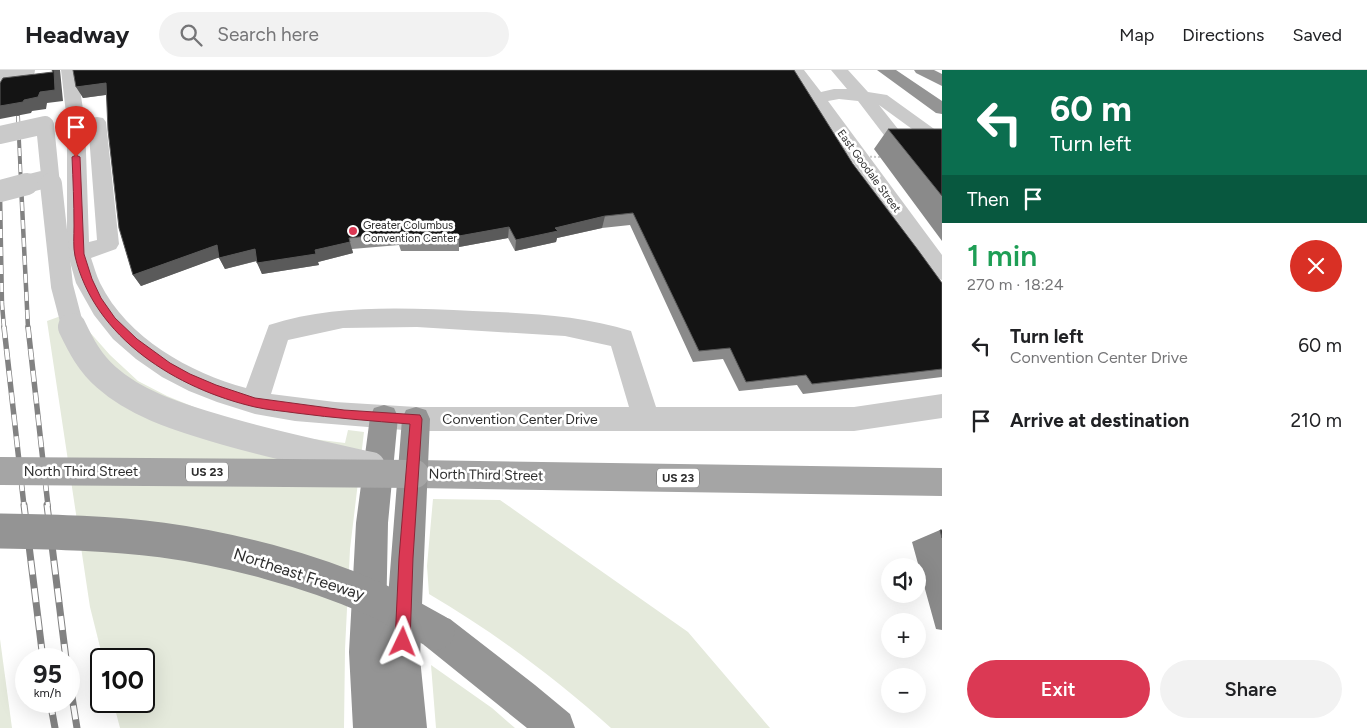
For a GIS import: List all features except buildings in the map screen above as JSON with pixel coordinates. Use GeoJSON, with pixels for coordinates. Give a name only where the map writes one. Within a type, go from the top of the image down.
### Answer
{"type":"FeatureCollection","features":[{"type":"Feature","properties":{"kind":"highway"},"geometry":{"type":"LineString","coordinates":[[885,70],[942,109]]}},
{"type":"Feature","properties":{"kind":"highway"},"geometry":{"type":"LineString","coordinates":[[922,70],[942,81]]}},
{"type":"Feature","properties":{"kind":"highway"},"geometry":{"type":"LineString","coordinates":[[372,728],[367,652],[372,522],[384,417]]}},
{"type":"Feature","properties":{"kind":"highway"},"geometry":{"type":"LineString","coordinates":[[408,728],[402,658],[406,558],[416,419]]}},
{"type":"Feature","properties":{"kind":"highway","name":"Northeast Freeway"},"geometry":{"type":"LineString","coordinates":[[0,531],[74,533],[162,540],[226,551],[300,572],[370,597],[437,632],[522,698],[556,728]]}},
{"type":"Feature","properties":{"kind":"main road","name":"North Third Street"},"geometry":{"type":"LineString","coordinates":[[0,471],[415,474],[942,482]]}},
{"type":"Feature","properties":{"kind":"street"},"geometry":{"type":"LineString","coordinates":[[0,75],[26,70]]}},
{"type":"Feature","properties":{"kind":"street","name":"Convention Center Drive"},"geometry":{"type":"LineString","coordinates":[[68,70],[76,121],[79,254],[87,279],[97,300],[111,320],[133,342],[166,366],[213,389],[255,402],[344,414],[416,419],[854,419],[942,406]]}},
{"type":"Feature","properties":{"kind":"street","name":"East Goodale Street"},"geometry":{"type":"LineString","coordinates":[[796,70],[880,168],[942,272]]}},
{"type":"Feature","properties":{"kind":"street"},"geometry":{"type":"LineString","coordinates":[[820,98],[854,100],[861,97],[839,70]]}},
{"type":"Feature","properties":{"kind":"street"},"geometry":{"type":"LineString","coordinates":[[79,254],[108,244],[97,122]]}},
{"type":"Feature","properties":{"kind":"street"},"geometry":{"type":"LineString","coordinates":[[0,135],[44,124],[62,286],[72,327],[86,355],[106,377],[137,399],[181,418],[256,441],[339,460],[415,474]]}},
{"type":"Feature","properties":{"kind":"street"},"geometry":{"type":"LineString","coordinates":[[0,191],[50,178]]}},
{"type":"Feature","properties":{"kind":"street"},"geometry":{"type":"LineString","coordinates":[[255,402],[278,332],[343,319],[417,318],[531,323],[565,326],[622,338],[646,420]]}},
{"type":"Feature","properties":{"kind":"path"},"geometry":{"type":"LineString","coordinates":[[842,156],[880,168]]}},
{"type":"Feature","properties":{"kind":"shaded area"},"geometry":{"type":"Polygon","coordinates":[[[72,312],[110,355],[138,381],[167,396],[226,420],[289,436],[345,443],[348,430],[364,432],[350,549],[345,649],[344,728],[120,728],[116,713],[155,713],[155,648],[100,648],[90,607],[47,321],[72,312]]]}},
{"type":"Feature","properties":{"kind":"shaded area"},"geometry":{"type":"Polygon","coordinates":[[[433,499],[500,500],[688,632],[770,728],[611,728],[523,656],[429,594],[427,566],[433,499]]]}},
{"type":"Feature","properties":{"kind":"shaded area"},"geometry":{"type":"Polygon","coordinates":[[[0,639],[12,728],[0,728],[0,639]]]}},
{"type":"Feature","properties":{"kind":"shaded area"},"geometry":{"type":"Polygon","coordinates":[[[431,665],[492,708],[515,728],[436,728],[431,665]]]}},
{"type":"Feature","properties":{"kind":"railway"},"geometry":{"type":"LineString","coordinates":[[10,70],[14,88]]}},
{"type":"Feature","properties":{"kind":"railway"},"geometry":{"type":"LineString","coordinates":[[18,116],[21,185]]}},
{"type":"Feature","properties":{"kind":"railway"},"geometry":{"type":"LineString","coordinates":[[21,184],[28,328]]}},
{"type":"Feature","properties":{"kind":"railway"},"geometry":{"type":"LineString","coordinates":[[0,193],[4,328]]}},
{"type":"Feature","properties":{"kind":"railway"},"geometry":{"type":"LineString","coordinates":[[4,327],[24,506]]}},
{"type":"Feature","properties":{"kind":"railway"},"geometry":{"type":"LineString","coordinates":[[28,327],[48,506]]}},
{"type":"Feature","properties":{"kind":"railway"},"geometry":{"type":"LineString","coordinates":[[24,505],[42,648]]}},
{"type":"Feature","properties":{"kind":"railway"},"geometry":{"type":"LineString","coordinates":[[47,505],[65,648]]}},
{"type":"Feature","properties":{"kind":"railway"},"geometry":{"type":"LineString","coordinates":[[52,713],[55,728]]}},
{"type":"Feature","properties":{"kind":"railway"},"geometry":{"type":"LineString","coordinates":[[75,713],[77,728]]}},
{"type":"Feature","properties":{"kind":"place","name":"Greater Columbus Convention Center"},"geometry":{"type":"Point","coordinates":[353,231]}},
{"type":"Feature","properties":{"kind":"route"},"geometry":{"type":"LineString","coordinates":[[76,157],[79,254],[87,279],[97,300],[111,320],[133,342],[166,366],[186,377],[238,398],[318,411],[416,419],[406,558],[403,642]]}}]}
